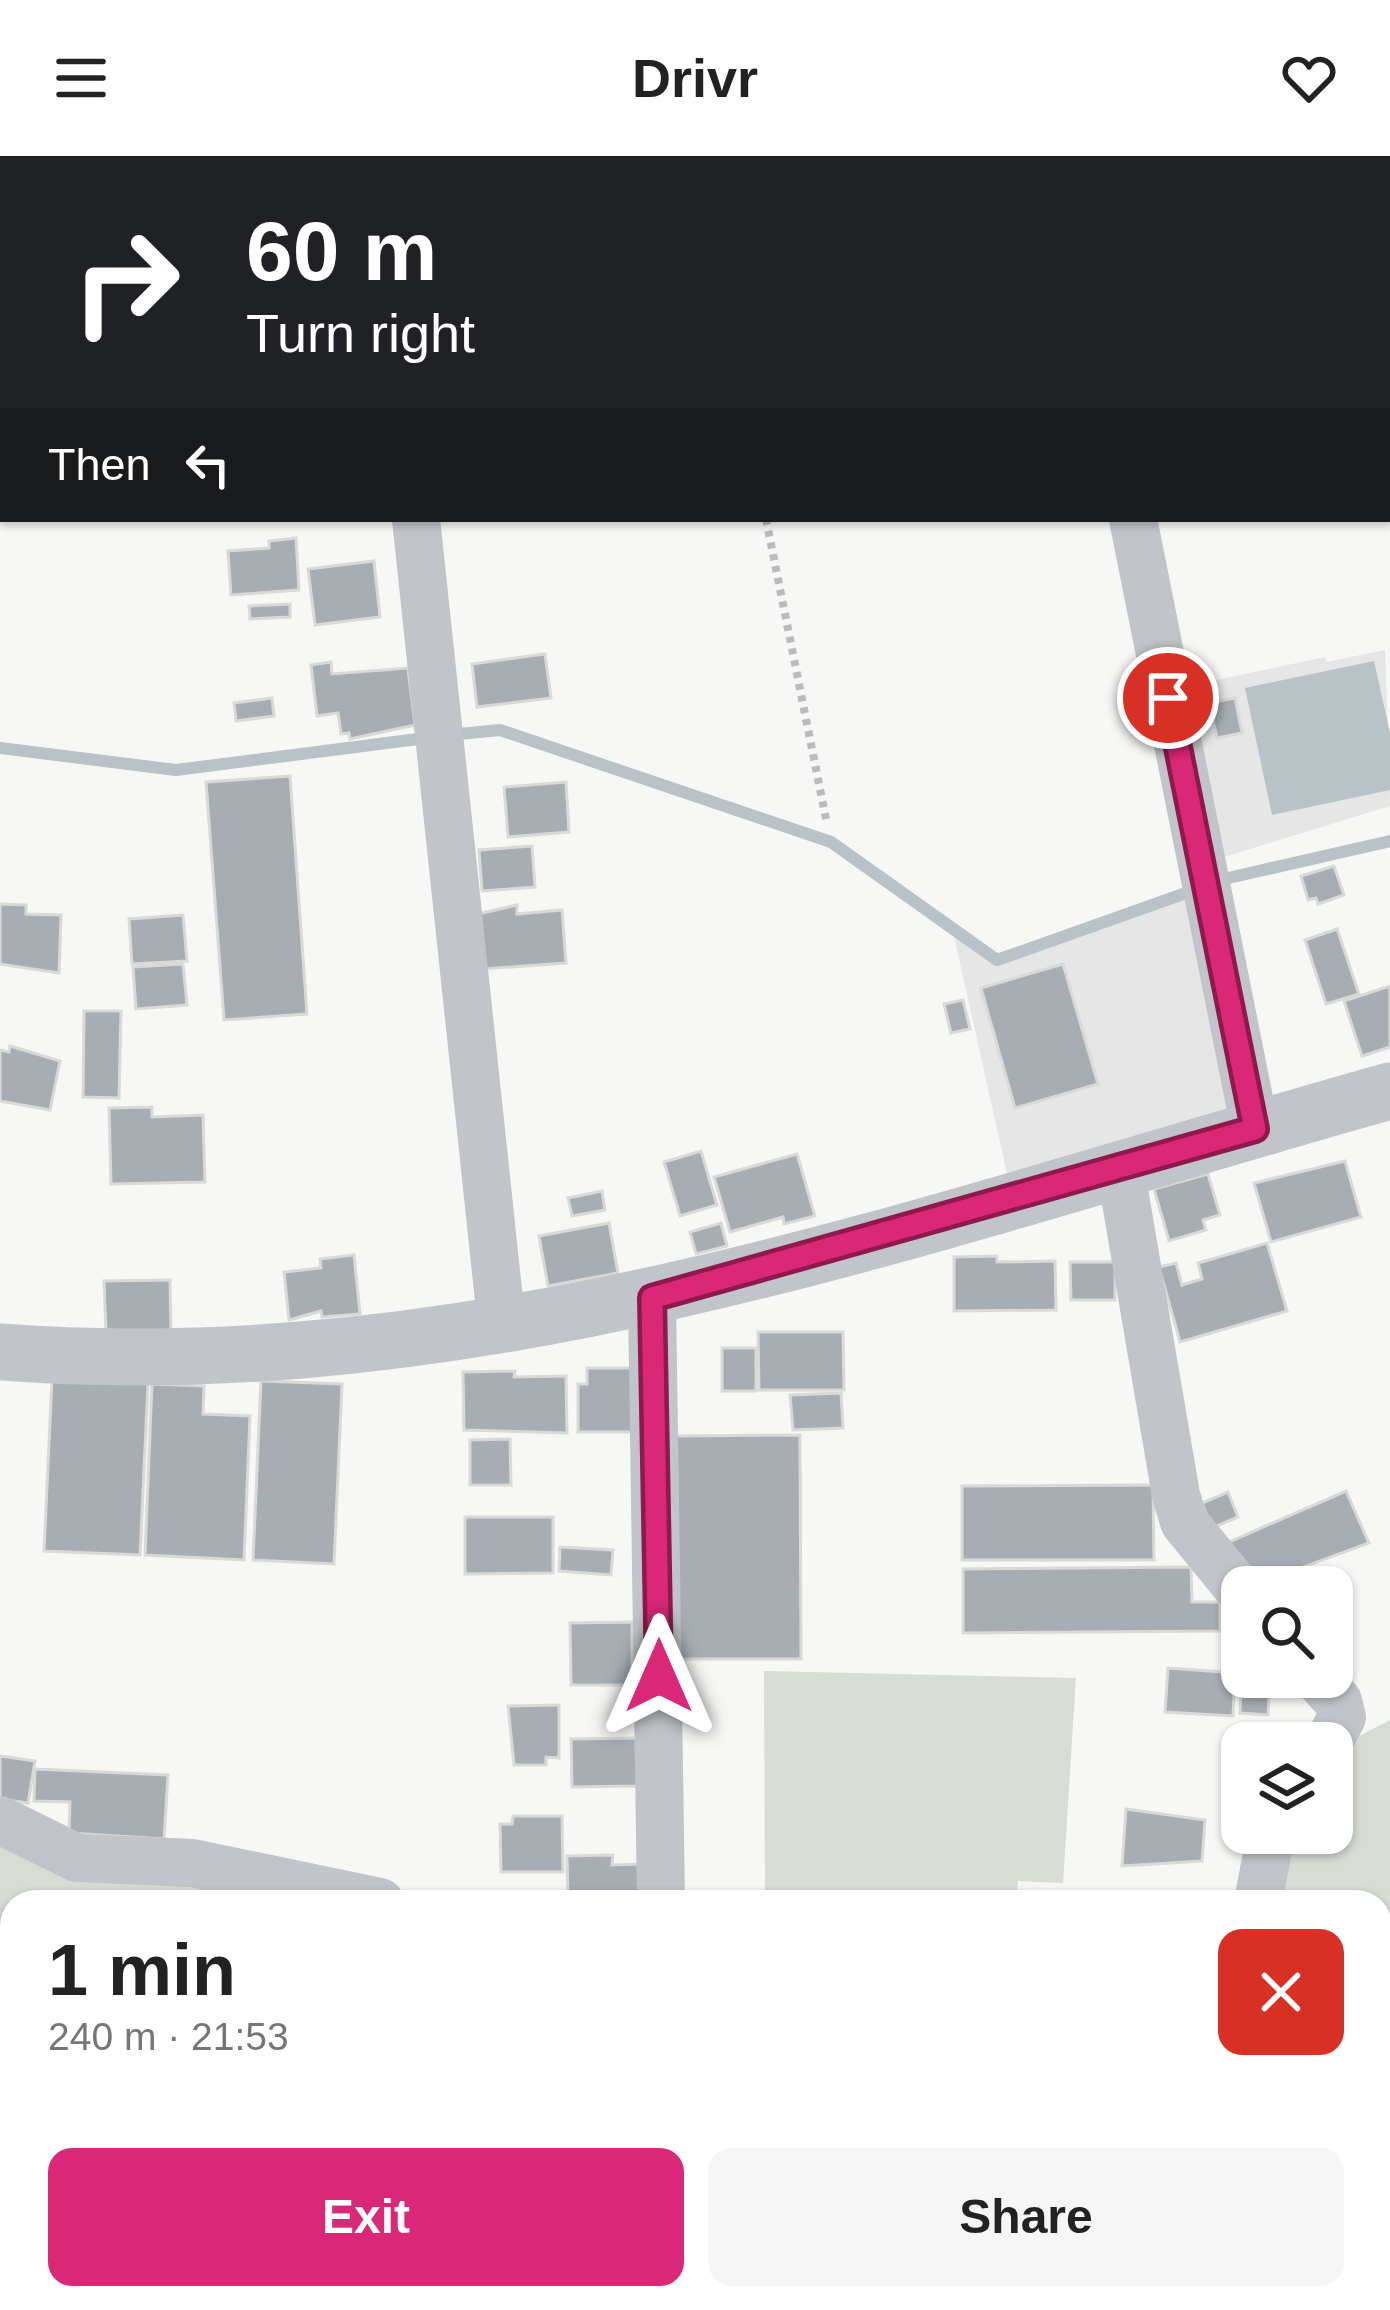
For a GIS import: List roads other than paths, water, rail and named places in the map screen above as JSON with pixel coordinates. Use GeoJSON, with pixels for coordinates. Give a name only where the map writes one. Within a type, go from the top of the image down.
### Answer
{"type":"FeatureCollection","features":[{"type":"Feature","properties":{"kind":"street"},"geometry":{"type":"LineString","coordinates":[[416,522],[502,1328]]}},
{"type":"Feature","properties":{"kind":"street"},"geometry":{"type":"LineString","coordinates":[[1134,522],[1255,1129]]}},
{"type":"Feature","properties":{"kind":"street"},"geometry":{"type":"LineString","coordinates":[[0,1352],[141,1357],[270,1354],[502,1328],[652,1298],[1390,1090]]}},
{"type":"Feature","properties":{"kind":"street"},"geometry":{"type":"LineString","coordinates":[[1120,1167],[1176,1495],[1192,1533],[1221,1568]]}},
{"type":"Feature","properties":{"kind":"street"},"geometry":{"type":"LineString","coordinates":[[652,1298],[661,1890]]}},
{"type":"Feature","properties":{"kind":"street"},"geometry":{"type":"LineString","coordinates":[[0,1820],[77,1858],[191,1863],[322,1890]]}},
{"type":"Feature","properties":{"kind":"street"},"geometry":{"type":"LineString","coordinates":[[1260,1890],[1267,1854]]}},
{"type":"Feature","properties":{"kind":"waterway"},"geometry":{"type":"LineString","coordinates":[[459,734],[500,730],[831,842],[997,960],[1186,893]]}},
{"type":"Feature","properties":{"kind":"waterway"},"geometry":{"type":"LineString","coordinates":[[0,748],[176,770],[418,739]]}},
{"type":"Feature","properties":{"kind":"waterway"},"geometry":{"type":"LineString","coordinates":[[1224,879],[1390,841]]}}]}
